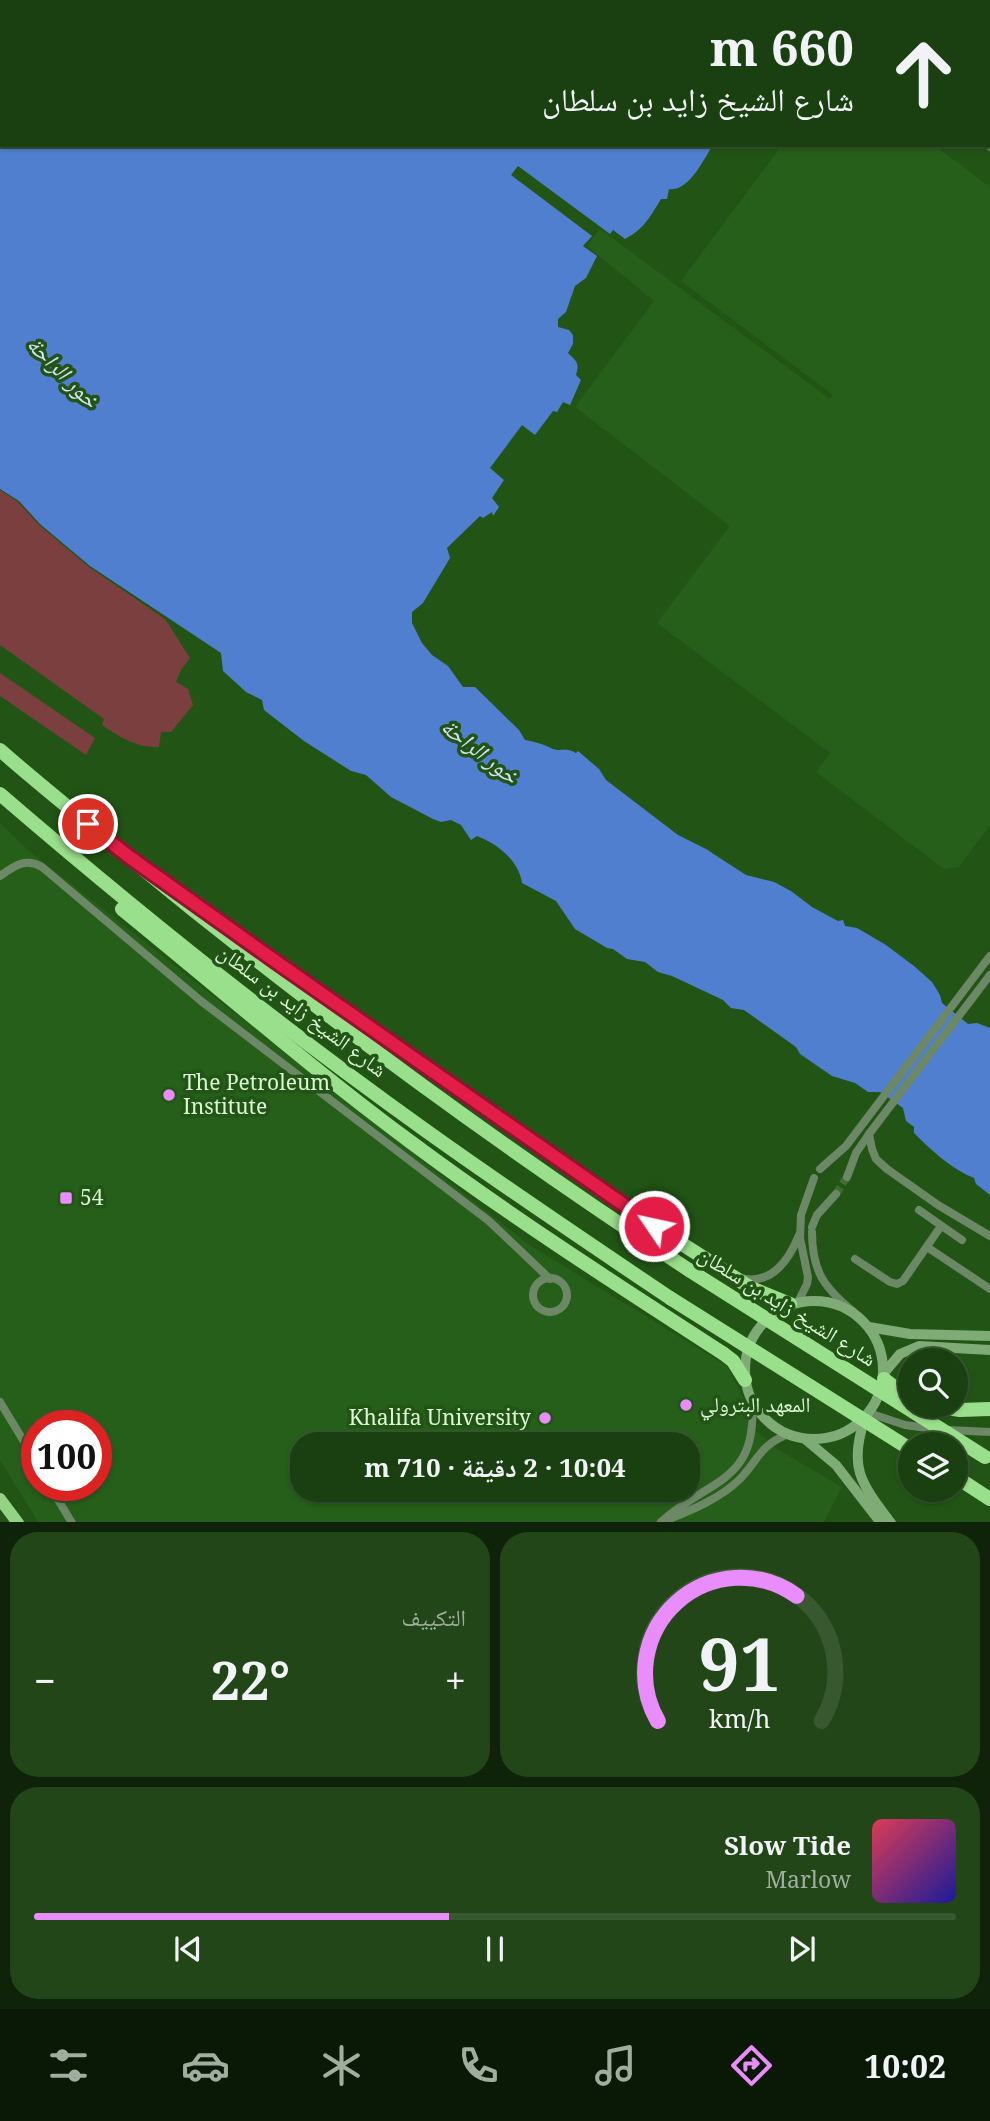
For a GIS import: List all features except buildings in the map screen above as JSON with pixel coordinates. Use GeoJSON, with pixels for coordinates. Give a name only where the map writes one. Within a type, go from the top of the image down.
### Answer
{"type":"FeatureCollection","features":[{"type":"Feature","properties":{"kind":"highway","name":"شارع الشيخ زايد بن سلطان"},"geometry":{"type":"LineString","coordinates":[[0,750],[165,889],[376,1053],[537,1168],[689,1270],[988,1458]]}},
{"type":"Feature","properties":{"kind":"highway","name":"شارع الشيخ زايد بن سلطان"},"geometry":{"type":"LineString","coordinates":[[0,794],[86,868],[254,1003],[423,1129],[670,1298],[898,1441]]}},
{"type":"Feature","properties":{"kind":"highway"},"geometry":{"type":"LineString","coordinates":[[128,856],[564,1164],[719,1269],[759,1293],[794,1303]]}},
{"type":"Feature","properties":{"kind":"highway"},"geometry":{"type":"LineString","coordinates":[[86,868],[113,902],[282,1044],[413,1144],[527,1225],[724,1354],[746,1380]]}},
{"type":"Feature","properties":{"kind":"highway"},"geometry":{"type":"LineString","coordinates":[[884,1376],[898,1388]]}},
{"type":"Feature","properties":{"kind":"highway"},"geometry":{"type":"LineString","coordinates":[[968,1410],[990,1409]]}},
{"type":"Feature","properties":{"kind":"highway"},"geometry":{"type":"LineString","coordinates":[[968,1485],[990,1499]]}},
{"type":"Feature","properties":{"kind":"highway"},"geometry":{"type":"LineString","coordinates":[[0,1499],[18,1522]]}},
{"type":"Feature","properties":{"kind":"highway"},"geometry":{"type":"LineString","coordinates":[[0,1508],[8,1522]]}},
{"type":"Feature","properties":{"kind":"main road"},"geometry":{"type":"LineString","coordinates":[[867,1416],[838,1436],[822,1439],[805,1439],[788,1434],[767,1421],[752,1401],[745,1364],[755,1334],[764,1321],[794,1303],[817,1300],[854,1312],[878,1341],[883,1356],[884,1376],[879,1397],[867,1416],[858,1439],[856,1454],[858,1470],[866,1489],[891,1522]]}},
{"type":"Feature","properties":{"kind":"main road"},"geometry":{"type":"LineString","coordinates":[[869,1327],[910,1334],[990,1336]]}},
{"type":"Feature","properties":{"kind":"main road"},"geometry":{"type":"LineString","coordinates":[[884,1376],[900,1354],[919,1346],[990,1350]]}},
{"type":"Feature","properties":{"kind":"main road"},"geometry":{"type":"LineString","coordinates":[[805,1439],[836,1465],[881,1522]]}},
{"type":"Feature","properties":{"kind":"street"},"geometry":{"type":"LineString","coordinates":[[0,876],[11,868],[42,867],[201,1001],[489,1221],[566,1291],[565,1304],[558,1310],[545,1311],[537,1305],[534,1294],[539,1284],[550,1279]]}},
{"type":"Feature","properties":{"kind":"street"},"geometry":{"type":"LineString","coordinates":[[820,1169],[846,1146],[990,956]]}},
{"type":"Feature","properties":{"kind":"street"},"geometry":{"type":"LineString","coordinates":[[847,1177],[856,1153],[869,1134],[990,975]]}},
{"type":"Feature","properties":{"kind":"street"},"geometry":{"type":"LineString","coordinates":[[869,1134],[876,1159],[887,1169],[938,1205],[990,1236]]}},
{"type":"Feature","properties":{"kind":"street"},"geometry":{"type":"LineString","coordinates":[[719,1269],[747,1280],[768,1276],[786,1262],[800,1232],[804,1203],[814,1178]]}},
{"type":"Feature","properties":{"kind":"street"},"geometry":{"type":"LineString","coordinates":[[836,1194],[817,1215],[812,1229],[815,1260],[822,1281],[834,1296],[854,1312]]}},
{"type":"Feature","properties":{"kind":"street"},"geometry":{"type":"LineString","coordinates":[[919,1210],[962,1240]]}},
{"type":"Feature","properties":{"kind":"street"},"geometry":{"type":"LineString","coordinates":[[855,1259],[897,1284],[903,1281],[941,1226]]}},
{"type":"Feature","properties":{"kind":"street"},"geometry":{"type":"LineString","coordinates":[[794,1303],[807,1284],[808,1277],[800,1232]]}},
{"type":"Feature","properties":{"kind":"street"},"geometry":{"type":"LineString","coordinates":[[927,1247],[990,1289]]}},
{"type":"Feature","properties":{"kind":"street"},"geometry":{"type":"LineString","coordinates":[[526,1255],[539,1284]]}},
{"type":"Feature","properties":{"kind":"street"},"geometry":{"type":"LineString","coordinates":[[976,1335],[990,1328]]}},
{"type":"Feature","properties":{"kind":"street"},"geometry":{"type":"LineString","coordinates":[[660,1522],[728,1476],[739,1464],[751,1440],[752,1401]]}},
{"type":"Feature","properties":{"kind":"street"},"geometry":{"type":"LineString","coordinates":[[0,1402],[21,1437]]}},
{"type":"Feature","properties":{"kind":"street"},"geometry":{"type":"LineString","coordinates":[[867,1416],[923,1428],[990,1432]]}},
{"type":"Feature","properties":{"kind":"street"},"geometry":{"type":"LineString","coordinates":[[660,1522],[698,1507],[729,1489],[766,1445],[788,1434]]}},
{"type":"Feature","properties":{"kind":"street"},"geometry":{"type":"LineString","coordinates":[[59,1501],[72,1522]]}},
{"type":"Feature","properties":{"kind":"shaded area"},"geometry":{"type":"Polygon","coordinates":[[[781,147],[937,147],[990,187],[990,825],[959,867],[944,869],[816,772],[830,753],[657,623],[730,526],[575,407],[654,301],[587,246],[600,229],[830,399],[833,395],[681,281],[781,147]]]}},
{"type":"Feature","properties":{"kind":"shaded area"},"geometry":{"type":"Polygon","coordinates":[[[0,490],[18,502],[39,525],[89,567],[165,619],[190,658],[176,682],[188,689],[193,705],[171,732],[161,732],[159,747],[136,744],[102,725],[104,719],[0,645],[0,490]]]}},
{"type":"Feature","properties":{"kind":"shaded area"},"geometry":{"type":"Polygon","coordinates":[[[0,673],[95,738],[86,755],[0,696],[0,673]]]}},
{"type":"Feature","properties":{"kind":"shaded area"},"geometry":{"type":"Polygon","coordinates":[[[0,823],[28,850],[528,1244],[727,1366],[746,1404],[748,1424],[777,1449],[842,1487],[824,1522],[38,1522],[25,1501],[112,1501],[112,1410],[21,1410],[21,1494],[0,1460],[0,823]]]}},
{"type":"Feature","properties":{"kind":"water","name":"خور الراحة"},"geometry":{"type":"Polygon","coordinates":[[[0,147],[712,147],[689,180],[683,186],[669,189],[667,199],[661,199],[642,227],[625,239],[613,230],[610,234],[518,166],[511,175],[592,236],[583,246],[597,256],[586,278],[575,286],[566,312],[558,319],[558,327],[569,330],[573,335],[573,344],[568,353],[576,362],[576,375],[581,380],[570,405],[563,402],[535,435],[522,425],[490,468],[504,480],[492,498],[499,507],[493,516],[492,512],[483,518],[480,516],[447,548],[450,558],[423,603],[412,612],[412,623],[422,643],[432,655],[448,666],[463,687],[475,687],[519,730],[525,740],[556,750],[578,751],[599,769],[606,780],[678,835],[706,849],[746,875],[774,882],[812,907],[838,921],[843,920],[845,926],[857,928],[886,945],[932,982],[942,1003],[968,1024],[977,1023],[990,1028],[990,1195],[976,1184],[974,1178],[949,1164],[927,1146],[914,1133],[914,1127],[906,1121],[903,1108],[880,1092],[868,1092],[855,1083],[832,1076],[744,1010],[731,1008],[723,1000],[658,972],[645,962],[627,959],[575,929],[556,901],[522,883],[517,868],[500,849],[477,836],[471,840],[461,825],[451,820],[441,822],[433,819],[391,797],[366,775],[351,771],[304,741],[264,710],[262,700],[246,692],[223,671],[221,653],[90,566],[40,524],[19,501],[0,489],[0,147]]]}},
{"type":"Feature","properties":{"kind":"tunnel"},"geometry":{"type":"LineString","coordinates":[[836,1194],[847,1177]]}},
{"type":"Feature","properties":{"kind":"place","name":"The Petroleum Institute"},"geometry":{"type":"Point","coordinates":[169,1095]}},
{"type":"Feature","properties":{"kind":"place","name":"54"},"geometry":{"type":"Point","coordinates":[66,1198]}},
{"type":"Feature","properties":{"kind":"place","name":"المعهد البترولي"},"geometry":{"type":"Point","coordinates":[686,1405]}},
{"type":"Feature","properties":{"kind":"place","name":"Khalifa University"},"geometry":{"type":"Point","coordinates":[545,1418]}},
{"type":"Feature","properties":{"kind":"route"},"geometry":{"type":"LineString","coordinates":[[88,824],[128,856],[275,961],[654,1226]]}}]}
